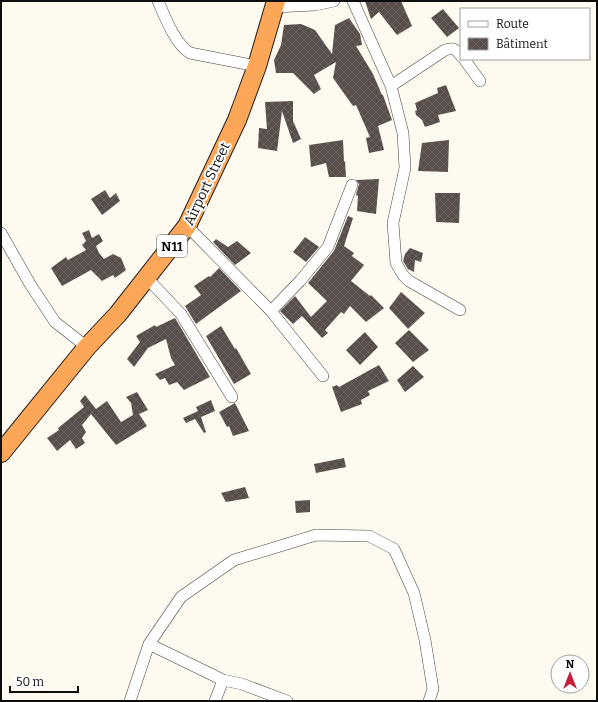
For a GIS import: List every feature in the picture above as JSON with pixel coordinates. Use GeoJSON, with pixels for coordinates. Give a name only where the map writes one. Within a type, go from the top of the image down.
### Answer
{"type":"FeatureCollection","features":[{"type":"Feature","properties":{"kind":"highway","name":"Airport Street"},"geometry":{"type":"LineString","coordinates":[[1,453],[88,347],[118,314],[187,226],[236,120],[257,66],[276,4]]}},
{"type":"Feature","properties":{"kind":"street"},"geometry":{"type":"LineString","coordinates":[[158,1],[173,32],[185,50],[190,53],[257,66]]}},
{"type":"Feature","properties":{"kind":"street"},"geometry":{"type":"LineString","coordinates":[[276,4],[315,5],[334,1]]}},
{"type":"Feature","properties":{"kind":"street"},"geometry":{"type":"LineString","coordinates":[[353,1],[391,86],[403,133],[405,168],[393,223],[396,263],[403,275],[409,281],[460,310]]}},
{"type":"Feature","properties":{"kind":"street"},"geometry":{"type":"LineString","coordinates":[[391,86],[445,50],[450,48],[455,49],[460,55]]}},
{"type":"Feature","properties":{"kind":"street"},"geometry":{"type":"LineString","coordinates":[[465,60],[480,81]]}},
{"type":"Feature","properties":{"kind":"street"},"geometry":{"type":"LineString","coordinates":[[271,311],[300,281],[328,247],[352,185]]}},
{"type":"Feature","properties":{"kind":"street"},"geometry":{"type":"LineString","coordinates":[[187,226],[271,311],[323,376]]}},
{"type":"Feature","properties":{"kind":"street"},"geometry":{"type":"LineString","coordinates":[[1,233],[30,284],[55,322],[88,347]]}},
{"type":"Feature","properties":{"kind":"street"},"geometry":{"type":"LineString","coordinates":[[147,278],[181,314],[232,397]]}},
{"type":"Feature","properties":{"kind":"street"},"geometry":{"type":"LineString","coordinates":[[130,701],[150,644],[181,597],[234,560],[316,535],[369,536],[394,549],[414,593],[425,640],[433,689],[429,701]]}},
{"type":"Feature","properties":{"kind":"street"},"geometry":{"type":"LineString","coordinates":[[150,644],[223,680],[242,684],[287,701]]}},
{"type":"Feature","properties":{"kind":"street"},"geometry":{"type":"LineString","coordinates":[[215,701],[223,680]]}},
{"type":"Feature","properties":{"kind":"building"},"geometry":{"type":"Polygon","coordinates":[[[365,1],[401,1],[412,26],[397,35],[379,12],[371,19],[365,1]]]}},
{"type":"Feature","properties":{"kind":"building"},"geometry":{"type":"Polygon","coordinates":[[[443,9],[459,28],[447,37],[431,18],[443,9]]]}},
{"type":"Feature","properties":{"kind":"building"},"geometry":{"type":"Polygon","coordinates":[[[349,18],[360,34],[362,45],[356,46],[373,74],[383,95],[392,120],[378,126],[384,150],[369,153],[366,138],[370,137],[356,105],[353,106],[333,78],[336,62],[314,75],[321,89],[314,94],[293,73],[276,73],[274,60],[281,45],[284,25],[301,24],[315,30],[332,54],[335,25],[349,18]]]}},
{"type":"Feature","properties":{"kind":"building"},"geometry":{"type":"Polygon","coordinates":[[[446,85],[456,111],[438,115],[440,122],[425,127],[422,120],[416,115],[415,111],[417,110],[415,103],[438,93],[437,88],[446,85]]]}},
{"type":"Feature","properties":{"kind":"building"},"geometry":{"type":"Polygon","coordinates":[[[293,101],[293,121],[301,139],[293,143],[282,111],[277,151],[258,148],[259,128],[267,129],[265,102],[293,101]]]}},
{"type":"Feature","properties":{"kind":"building"},"geometry":{"type":"Polygon","coordinates":[[[343,140],[346,177],[329,177],[326,163],[311,167],[309,145],[343,140]]]}},
{"type":"Feature","properties":{"kind":"building"},"geometry":{"type":"Polygon","coordinates":[[[449,140],[448,172],[418,171],[422,143],[449,140]]]}},
{"type":"Feature","properties":{"kind":"building"},"geometry":{"type":"Polygon","coordinates":[[[379,179],[376,214],[357,211],[358,196],[356,195],[359,184],[356,180],[379,179]]]}},
{"type":"Feature","properties":{"kind":"building"},"geometry":{"type":"Polygon","coordinates":[[[105,190],[110,198],[116,193],[120,201],[102,215],[91,199],[105,190]]]}},
{"type":"Feature","properties":{"kind":"building"},"geometry":{"type":"Polygon","coordinates":[[[435,193],[460,193],[459,223],[436,222],[435,193]]]}},
{"type":"Feature","properties":{"kind":"building"},"geometry":{"type":"Polygon","coordinates":[[[348,216],[353,218],[344,246],[354,253],[352,256],[364,265],[351,281],[370,296],[371,295],[384,308],[366,322],[350,306],[344,314],[341,312],[325,330],[328,333],[322,338],[302,316],[293,324],[280,311],[295,296],[311,317],[327,301],[308,283],[334,251],[348,216]]]}},
{"type":"Feature","properties":{"kind":"building"},"geometry":{"type":"Polygon","coordinates":[[[89,230],[92,238],[99,234],[103,241],[96,246],[104,259],[113,254],[121,258],[126,270],[115,278],[113,275],[102,281],[91,270],[62,286],[51,268],[66,257],[68,260],[86,250],[82,245],[86,241],[82,233],[89,230]]]}},
{"type":"Feature","properties":{"kind":"building"},"geometry":{"type":"Polygon","coordinates":[[[305,237],[319,247],[306,262],[293,252],[305,237]]]}},
{"type":"Feature","properties":{"kind":"building"},"geometry":{"type":"Polygon","coordinates":[[[216,239],[228,247],[237,241],[251,253],[235,265],[213,242],[216,239]]]}},
{"type":"Feature","properties":{"kind":"building"},"geometry":{"type":"Polygon","coordinates":[[[410,248],[423,253],[421,262],[415,260],[414,272],[408,269],[403,261],[405,254],[410,248]]]}},
{"type":"Feature","properties":{"kind":"building"},"geometry":{"type":"Polygon","coordinates":[[[219,268],[241,291],[196,324],[185,306],[201,295],[194,286],[209,276],[210,277],[219,268]]]}},
{"type":"Feature","properties":{"kind":"building"},"geometry":{"type":"Polygon","coordinates":[[[401,292],[425,313],[408,329],[389,308],[401,292]]]}},
{"type":"Feature","properties":{"kind":"building"},"geometry":{"type":"Polygon","coordinates":[[[175,318],[210,377],[184,390],[177,382],[169,385],[165,378],[160,380],[155,374],[175,365],[171,358],[166,339],[148,348],[134,367],[127,359],[140,342],[136,336],[155,325],[156,327],[175,318]]]}},
{"type":"Feature","properties":{"kind":"building"},"geometry":{"type":"Polygon","coordinates":[[[221,326],[251,374],[234,384],[206,336],[221,326]]]}},
{"type":"Feature","properties":{"kind":"building"},"geometry":{"type":"Polygon","coordinates":[[[409,330],[429,350],[413,362],[395,343],[409,330]]]}},
{"type":"Feature","properties":{"kind":"building"},"geometry":{"type":"Polygon","coordinates":[[[365,332],[378,347],[360,365],[346,350],[365,332]]]}},
{"type":"Feature","properties":{"kind":"building"},"geometry":{"type":"Polygon","coordinates":[[[379,365],[389,381],[368,391],[370,395],[361,400],[362,404],[341,412],[332,387],[337,385],[339,387],[379,365]]]}},
{"type":"Feature","properties":{"kind":"building"},"geometry":{"type":"Polygon","coordinates":[[[413,366],[424,377],[405,392],[397,380],[413,366]]]}},
{"type":"Feature","properties":{"kind":"building"},"geometry":{"type":"Polygon","coordinates":[[[137,392],[148,410],[139,414],[147,426],[116,445],[91,414],[82,425],[86,432],[82,438],[85,443],[76,449],[70,440],[57,451],[47,438],[59,430],[58,428],[84,407],[80,401],[85,395],[96,409],[107,401],[121,422],[133,415],[131,403],[126,397],[137,392]]]}},
{"type":"Feature","properties":{"kind":"building"},"geometry":{"type":"Polygon","coordinates":[[[211,400],[215,411],[201,417],[206,432],[204,433],[195,419],[186,423],[183,418],[198,411],[196,407],[211,400]]]}},
{"type":"Feature","properties":{"kind":"building"},"geometry":{"type":"Polygon","coordinates":[[[235,403],[249,431],[233,436],[229,426],[227,427],[219,412],[235,403]]]}},
{"type":"Feature","properties":{"kind":"building"},"geometry":{"type":"Polygon","coordinates":[[[344,458],[346,467],[316,473],[314,464],[344,458]]]}},
{"type":"Feature","properties":{"kind":"building"},"geometry":{"type":"Polygon","coordinates":[[[245,487],[249,498],[226,502],[221,493],[245,487]]]}},
{"type":"Feature","properties":{"kind":"building"},"geometry":{"type":"Polygon","coordinates":[[[310,500],[310,512],[296,513],[295,501],[310,500]]]}}]}
